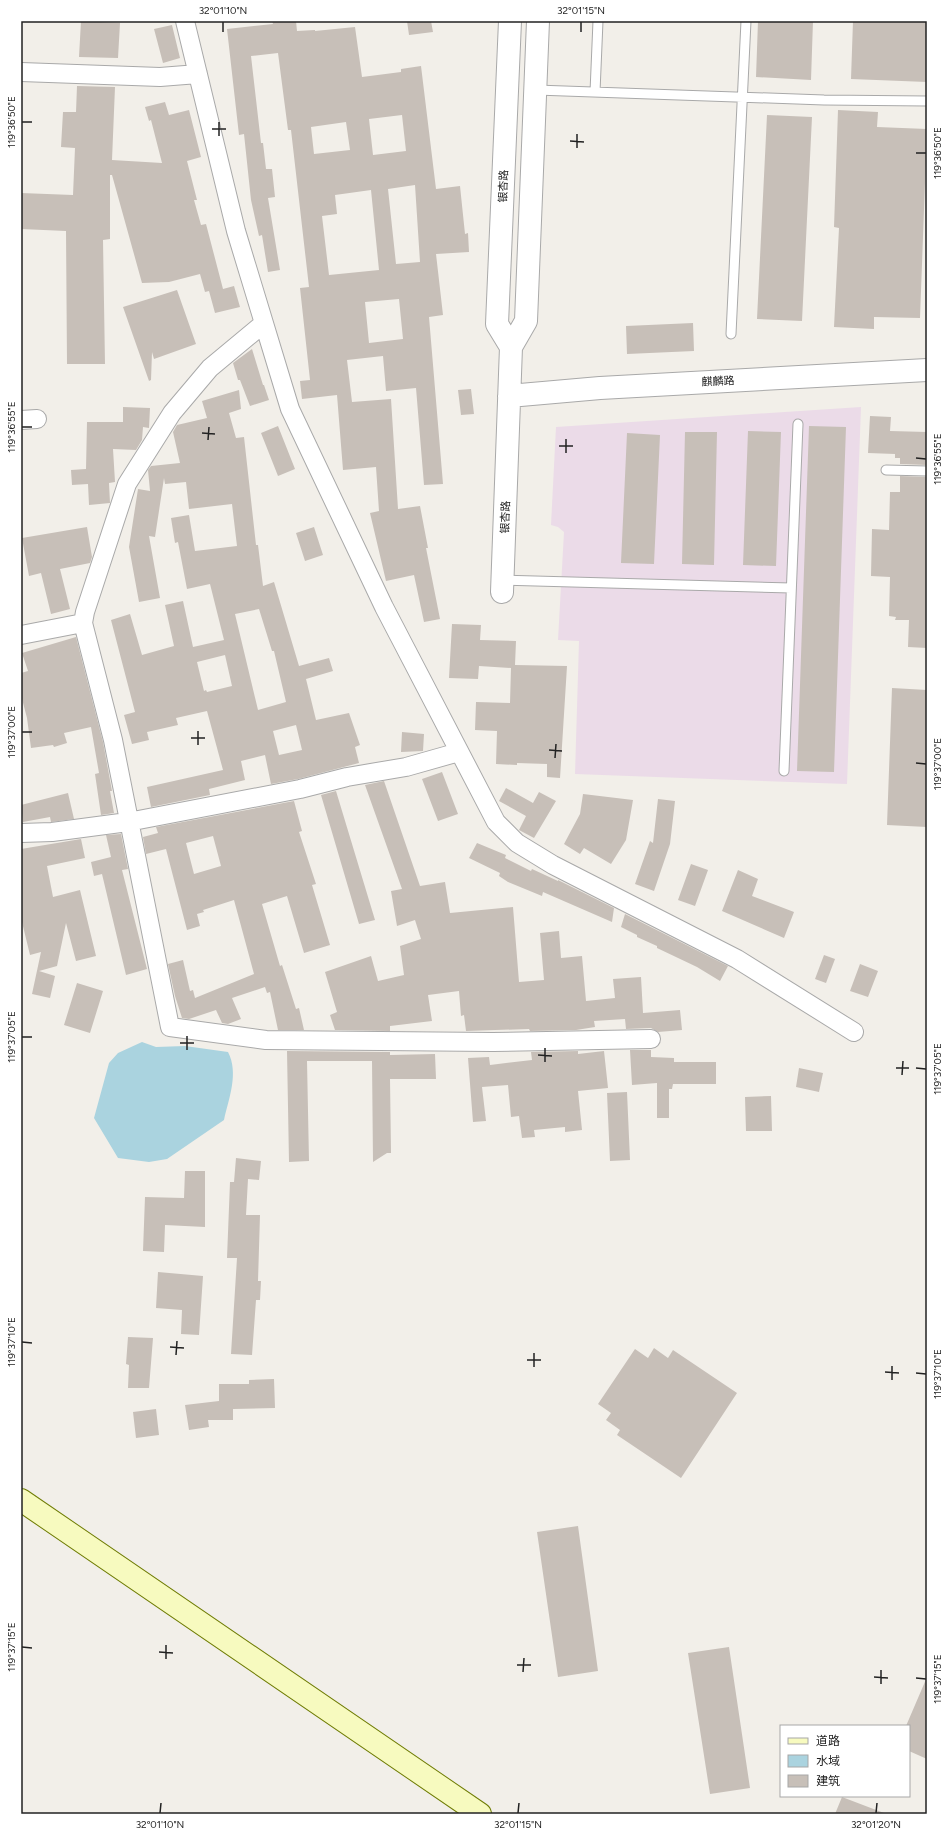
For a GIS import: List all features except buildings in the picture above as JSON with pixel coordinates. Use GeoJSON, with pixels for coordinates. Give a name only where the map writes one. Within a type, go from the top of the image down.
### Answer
{"type":"FeatureCollection","features":[{"type":"Feature","properties":{"kind":"main road"},"geometry":{"type":"LineString","coordinates":[[21,1500],[480,1814]]}},
{"type":"Feature","properties":{"kind":"street"},"geometry":{"type":"LineString","coordinates":[[185,21],[236,231],[290,409],[384,608],[496,822],[517,843],[553,865],[737,959],[854,1032]]}},
{"type":"Feature","properties":{"kind":"street","name":"银杏路"},"geometry":{"type":"LineString","coordinates":[[510,21],[497,324],[511,347]]}},
{"type":"Feature","properties":{"kind":"street","name":"银杏路"},"geometry":{"type":"LineString","coordinates":[[502,586],[511,347],[526,320],[538,21]]}},
{"type":"Feature","properties":{"kind":"street"},"geometry":{"type":"LineString","coordinates":[[21,72],[160,77],[198,74]]}},
{"type":"Feature","properties":{"kind":"street"},"geometry":{"type":"LineString","coordinates":[[263,324],[210,368],[172,413],[127,484],[85,612],[83,623],[113,740],[128,822],[170,1027],[266,1040],[493,1042],[651,1039]]}},
{"type":"Feature","properties":{"kind":"street","name":"麒麟路"},"geometry":{"type":"LineString","coordinates":[[509,396],[600,388],[927,370]]}},
{"type":"Feature","properties":{"kind":"street"},"geometry":{"type":"LineString","coordinates":[[21,635],[83,623]]}},
{"type":"Feature","properties":{"kind":"street"},"geometry":{"type":"LineString","coordinates":[[21,833],[52,832],[128,822],[293,790],[347,777],[406,767],[459,752]]}},
{"type":"Feature","properties":{"kind":"lane"},"geometry":{"type":"LineString","coordinates":[[595,92],[598,21]]}},
{"type":"Feature","properties":{"kind":"lane"},"geometry":{"type":"LineString","coordinates":[[731,334],[746,21]]}},
{"type":"Feature","properties":{"kind":"lane"},"geometry":{"type":"LineString","coordinates":[[536,90],[927,102]]}},
{"type":"Feature","properties":{"kind":"lane"},"geometry":{"type":"LineString","coordinates":[[784,771],[798,424]]}},
{"type":"Feature","properties":{"kind":"lane"},"geometry":{"type":"LineString","coordinates":[[886,470],[927,471]]}},
{"type":"Feature","properties":{"kind":"lane"},"geometry":{"type":"LineString","coordinates":[[502,586],[791,588]]}},
{"type":"Feature","properties":{"kind":"shaded area"},"geometry":{"type":"Polygon","coordinates":[[[861,407],[847,784],[575,774],[579,641],[558,640],[564,532],[558,527],[551,525],[556,427],[861,407]]]}},
{"type":"Feature","properties":{"kind":"water"},"geometry":{"type":"Polygon","coordinates":[[[142,1042],[156,1047],[185,1046],[228,1052],[233,1068],[232,1086],[224,1120],[167,1159],[149,1162],[118,1158],[94,1118],[109,1063],[118,1053],[142,1042]]]}}]}
